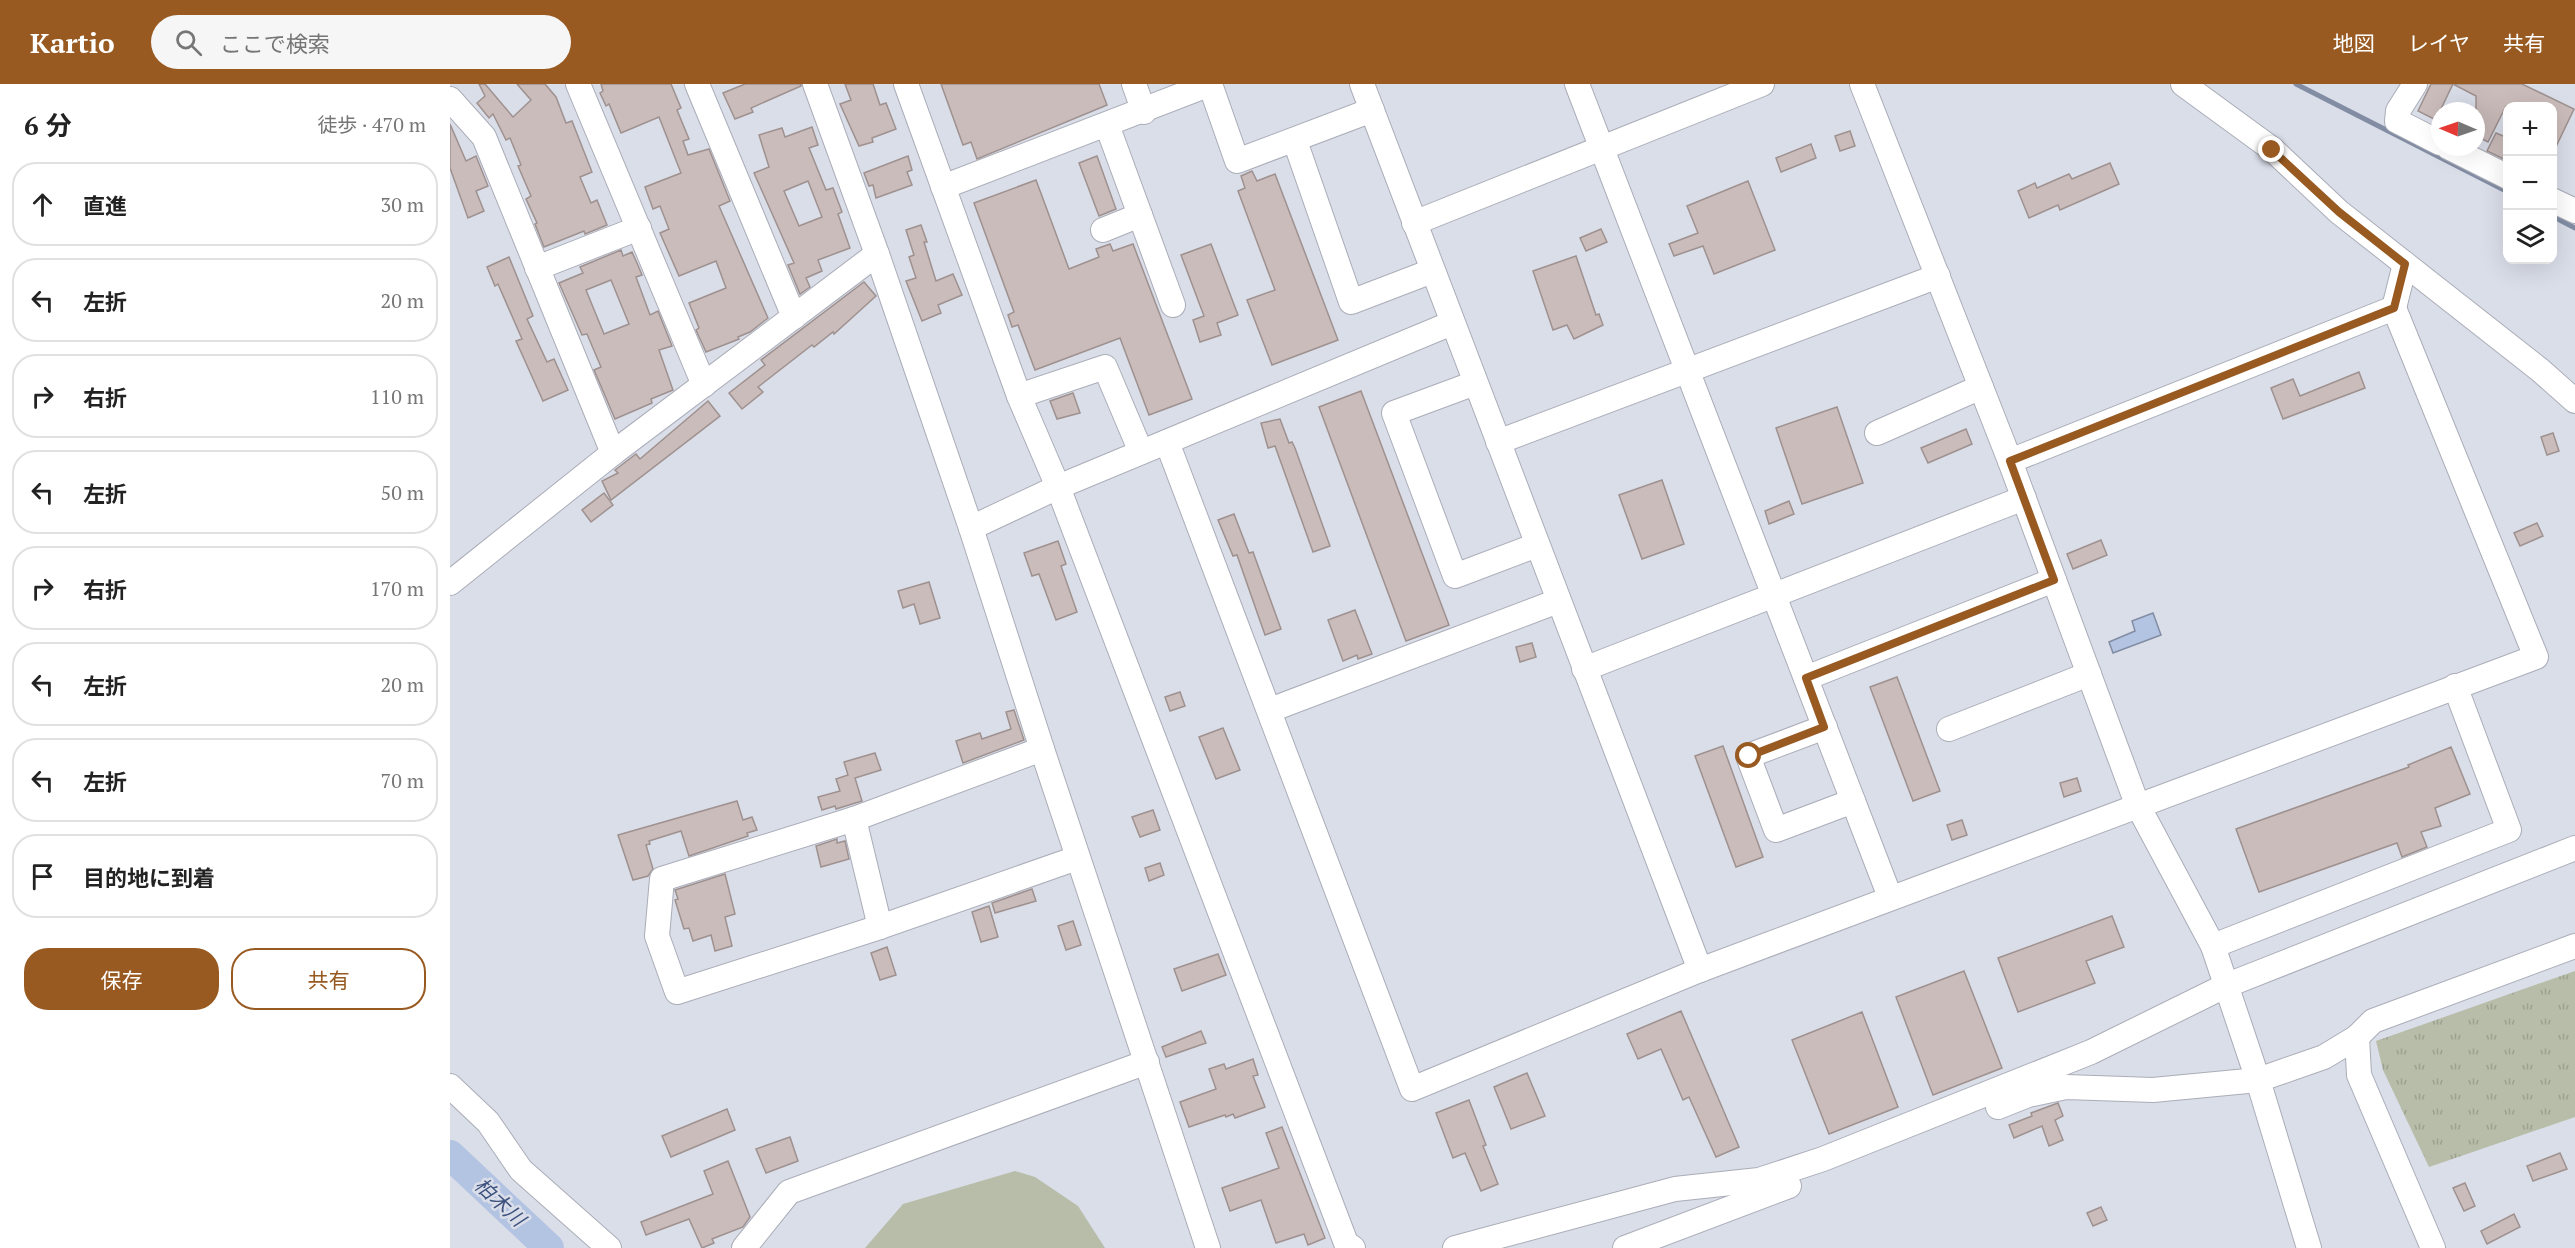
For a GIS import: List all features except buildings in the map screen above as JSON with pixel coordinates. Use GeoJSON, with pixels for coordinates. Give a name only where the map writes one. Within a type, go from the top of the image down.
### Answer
{"type":"FeatureCollection","features":[{"type":"Feature","properties":{"kind":"street"},"geometry":{"type":"LineString","coordinates":[[450,91],[458,84]]}},
{"type":"Feature","properties":{"kind":"street"},"geometry":{"type":"LineString","coordinates":[[578,84],[704,385]]}},
{"type":"Feature","properties":{"kind":"street"},"geometry":{"type":"LineString","coordinates":[[697,84],[794,317]]}},
{"type":"Feature","properties":{"kind":"street"},"geometry":{"type":"LineString","coordinates":[[815,84],[877,254],[971,528],[1077,858],[1208,1248]]}},
{"type":"Feature","properties":{"kind":"street"},"geometry":{"type":"LineString","coordinates":[[906,84],[1051,490],[1346,1243],[1353,1248]]}},
{"type":"Feature","properties":{"kind":"street"},"geometry":{"type":"LineString","coordinates":[[1134,84],[1144,112]]}},
{"type":"Feature","properties":{"kind":"street"},"geometry":{"type":"LineString","coordinates":[[943,187],[1144,112],[1210,84],[1237,161],[1372,110]]}},
{"type":"Feature","properties":{"kind":"street"},"geometry":{"type":"LineString","coordinates":[[1362,84],[1700,970]]}},
{"type":"Feature","properties":{"kind":"street"},"geometry":{"type":"LineString","coordinates":[[1577,84],[1890,897]]}},
{"type":"Feature","properties":{"kind":"street"},"geometry":{"type":"LineString","coordinates":[[1414,223],[1762,84]]}},
{"type":"Feature","properties":{"kind":"street"},"geometry":{"type":"LineString","coordinates":[[1862,84],[2010,461],[2137,804],[2213,946],[2258,1080],[2309,1248]]}},
{"type":"Feature","properties":{"kind":"street"},"geometry":{"type":"LineString","coordinates":[[2183,84],[2272,150],[2339,212],[2575,401]]}},
{"type":"Feature","properties":{"kind":"street"},"geometry":{"type":"LineString","coordinates":[[2415,84],[2398,111],[2397,121],[2431,138]]}},
{"type":"Feature","properties":{"kind":"street"},"geometry":{"type":"LineString","coordinates":[[450,99],[484,137],[613,453]]}},
{"type":"Feature","properties":{"kind":"street"},"geometry":{"type":"LineString","coordinates":[[1107,125],[1173,306]]}},
{"type":"Feature","properties":{"kind":"street"},"geometry":{"type":"LineString","coordinates":[[1295,141],[1351,302],[1432,271]]}},
{"type":"Feature","properties":{"kind":"street"},"geometry":{"type":"LineString","coordinates":[[2466,156],[2503,174]]}},
{"type":"Feature","properties":{"kind":"street"},"geometry":{"type":"LineString","coordinates":[[2557,202],[2575,211]]}},
{"type":"Feature","properties":{"kind":"street"},"geometry":{"type":"LineString","coordinates":[[1103,230],[1140,215]]}},
{"type":"Feature","properties":{"kind":"street"},"geometry":{"type":"LineString","coordinates":[[537,267],[639,228]]}},
{"type":"Feature","properties":{"kind":"street"},"geometry":{"type":"LineString","coordinates":[[450,583],[613,453],[877,254]]}},
{"type":"Feature","properties":{"kind":"street"},"geometry":{"type":"LineString","coordinates":[[1167,442],[1412,1089],[1700,970],[2137,804],[2536,657],[2394,308],[2405,264]]}},
{"type":"Feature","properties":{"kind":"street"},"geometry":{"type":"LineString","coordinates":[[1497,442],[1938,276]]}},
{"type":"Feature","properties":{"kind":"street"},"geometry":{"type":"LineString","coordinates":[[2010,461],[2394,308]]}},
{"type":"Feature","properties":{"kind":"street"},"geometry":{"type":"LineString","coordinates":[[971,528],[1051,490],[1452,323]]}},
{"type":"Feature","properties":{"kind":"street"},"geometry":{"type":"LineString","coordinates":[[1019,396],[1105,367],[1141,452]]}},
{"type":"Feature","properties":{"kind":"street"},"geometry":{"type":"LineString","coordinates":[[1475,382],[1394,413],[1455,576],[1537,545]]}},
{"type":"Feature","properties":{"kind":"street"},"geometry":{"type":"LineString","coordinates":[[1876,433],[1981,387]]}},
{"type":"Feature","properties":{"kind":"street"},"geometry":{"type":"LineString","coordinates":[[1584,669],[2024,498]]}},
{"type":"Feature","properties":{"kind":"street"},"geometry":{"type":"LineString","coordinates":[[1806,678],[2054,580]]}},
{"type":"Feature","properties":{"kind":"street"},"geometry":{"type":"LineString","coordinates":[[1270,710],[1558,601]]}},
{"type":"Feature","properties":{"kind":"street"},"geometry":{"type":"LineString","coordinates":[[1950,729],[2089,674]]}},
{"type":"Feature","properties":{"kind":"street"},"geometry":{"type":"LineString","coordinates":[[2213,946],[2509,830],[2455,686]]}},
{"type":"Feature","properties":{"kind":"street"},"geometry":{"type":"LineString","coordinates":[[1824,727],[1749,756],[1776,830],[1853,801]]}},
{"type":"Feature","properties":{"kind":"street"},"geometry":{"type":"LineString","coordinates":[[1042,749],[854,819],[663,879],[657,936],[677,992],[880,927],[1077,858]]}},
{"type":"Feature","properties":{"kind":"street"},"geometry":{"type":"LineString","coordinates":[[854,819],[880,927]]}},
{"type":"Feature","properties":{"kind":"street"},"geometry":{"type":"LineString","coordinates":[[1455,1248],[1675,1189],[1760,1180],[1823,1159],[2091,1052],[2575,848]]}},
{"type":"Feature","properties":{"kind":"street"},"geometry":{"type":"LineString","coordinates":[[1625,1248],[2028,1095],[2066,1087],[2153,1090],[2258,1080],[2324,1057],[2357,1036],[2373,1021],[2575,946]]}},
{"type":"Feature","properties":{"kind":"street"},"geometry":{"type":"LineString","coordinates":[[2357,1036],[2359,1075],[2433,1248]]}},
{"type":"Feature","properties":{"kind":"street"},"geometry":{"type":"LineString","coordinates":[[744,1248],[789,1192],[1147,1062]]}},
{"type":"Feature","properties":{"kind":"street"},"geometry":{"type":"LineString","coordinates":[[450,1086],[488,1122],[522,1170],[609,1248]]}},
{"type":"Feature","properties":{"kind":"green space"},"geometry":{"type":"Polygon","coordinates":[[[2575,971],[2575,1117],[2429,1167],[2383,1070],[2376,1041],[2575,971]]]}},
{"type":"Feature","properties":{"kind":"green space"},"geometry":{"type":"Polygon","coordinates":[[[1015,1171],[1035,1177],[1078,1206],[1105,1248],[865,1248],[903,1204],[1015,1171]]]}},
{"type":"Feature","properties":{"kind":"water"},"geometry":{"type":"Polygon","coordinates":[[[2153,613],[2161,635],[2113,653],[2109,642],[2135,631],[2132,621],[2153,613]]]}},
{"type":"Feature","properties":{"kind":"waterway"},"geometry":{"type":"LineString","coordinates":[[2296,84],[2503,189]]}},
{"type":"Feature","properties":{"kind":"waterway"},"geometry":{"type":"LineString","coordinates":[[2557,219],[2575,228]]}},
{"type":"Feature","properties":{"kind":"waterway","name":"柏木川"},"geometry":{"type":"LineString","coordinates":[[450,1155],[549,1248]]}},
{"type":"Feature","properties":{"kind":"route"},"geometry":{"type":"LineString","coordinates":[[1749,756],[1824,727],[1806,678],[2054,580],[2010,461],[2394,308],[2405,264],[2339,212],[2272,150]]}}]}
